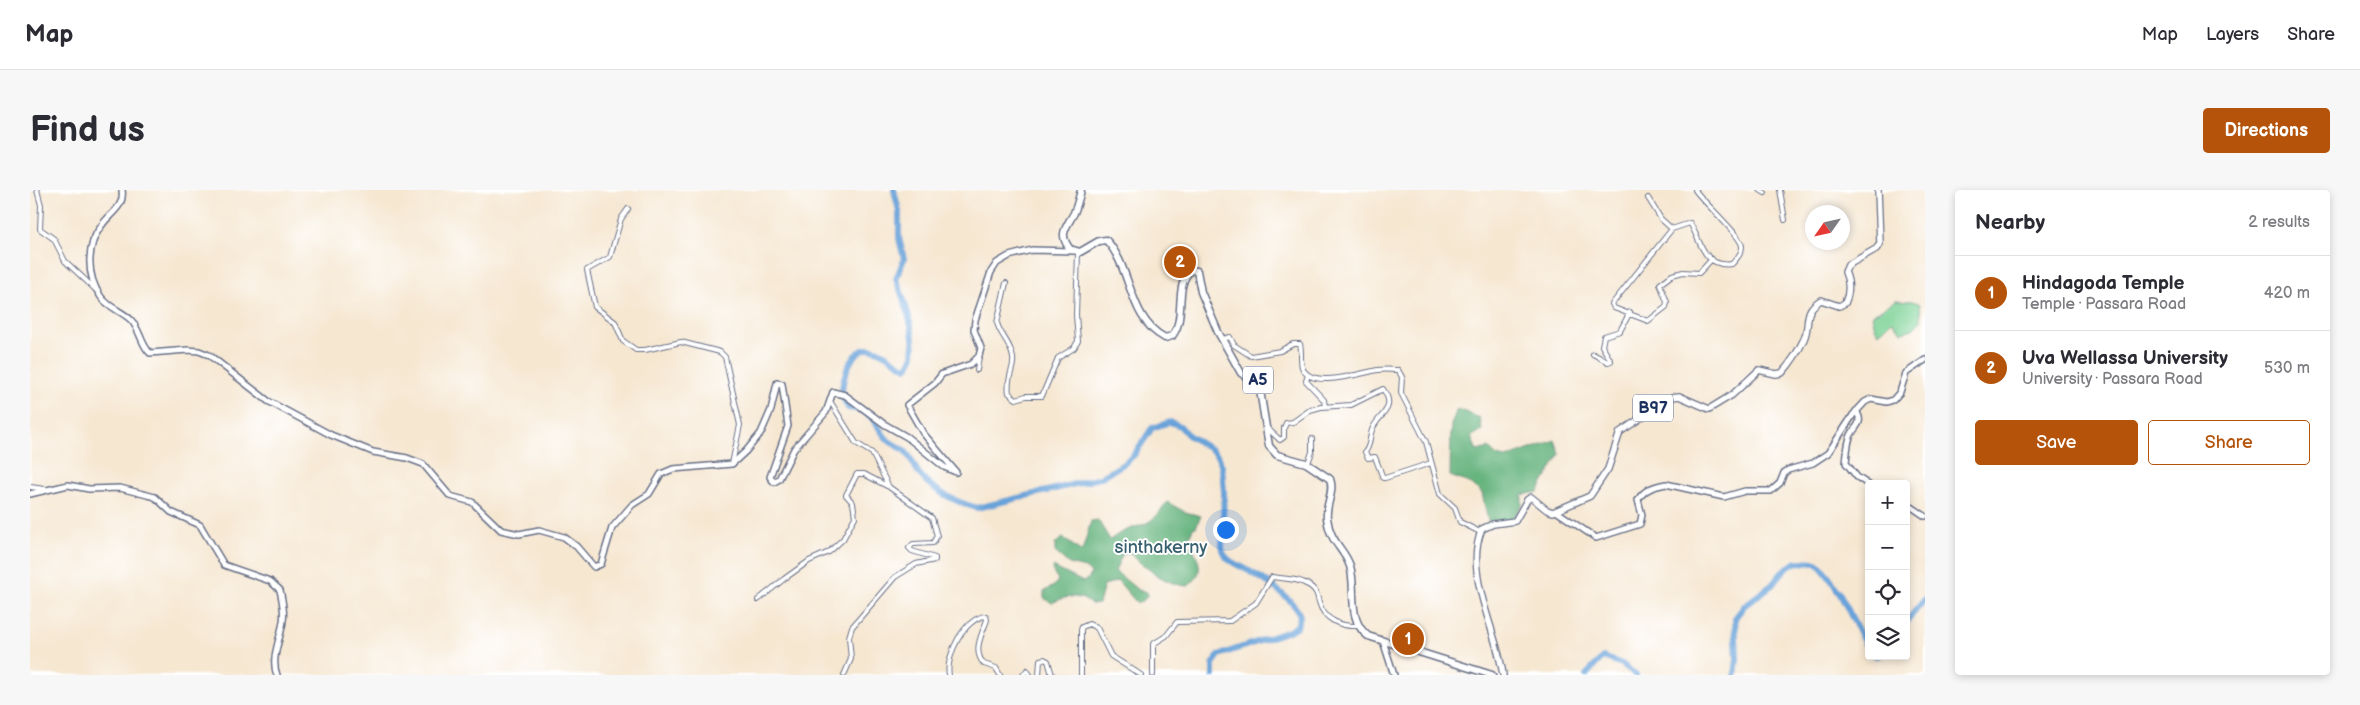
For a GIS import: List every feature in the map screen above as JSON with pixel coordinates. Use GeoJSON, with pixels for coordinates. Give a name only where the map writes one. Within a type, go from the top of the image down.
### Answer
{"type":"FeatureCollection","features":[{"type":"Feature","properties":{"kind":"highway"},"geometry":{"type":"LineString","coordinates":[[1076,252],[1065,242],[1063,230],[1074,213],[1081,190]]}},
{"type":"Feature","properties":{"kind":"highway","name":"A5"},"geometry":{"type":"LineString","coordinates":[[1076,252],[1084,251],[1102,240],[1106,240],[1121,264],[1140,311],[1154,330],[1165,338],[1169,338],[1174,334],[1186,277],[1191,270],[1196,270],[1202,292],[1241,373],[1258,381],[1264,406],[1268,446],[1281,457],[1308,464],[1332,482],[1327,517],[1333,540],[1350,565],[1353,608],[1359,626]]}},
{"type":"Feature","properties":{"kind":"highway"},"geometry":{"type":"LineString","coordinates":[[1359,626],[1368,636],[1492,675]]}},
{"type":"Feature","properties":{"kind":"main road","name":"B97"},"geometry":{"type":"LineString","coordinates":[[1556,511],[1588,498],[1593,493],[1608,469],[1618,434],[1648,411],[1676,396],[1709,409],[1732,395],[1759,370],[1776,374],[1782,373],[1805,337],[1806,319],[1811,308],[1821,300],[1840,306],[1845,303],[1850,281],[1846,272],[1848,265],[1876,249],[1880,244],[1878,190]]}},
{"type":"Feature","properties":{"kind":"main road"},"geometry":{"type":"LineString","coordinates":[[1503,675],[1497,643],[1477,580],[1476,564],[1480,532],[1492,524],[1515,521],[1527,500],[1531,497],[1549,511],[1556,511]]}},
{"type":"Feature","properties":{"kind":"street"},"geometry":{"type":"LineString","coordinates":[[37,190],[41,205],[40,230],[54,239],[65,261],[98,292],[108,306],[132,321],[150,354],[188,350],[200,351],[208,355],[268,401],[331,435],[373,452],[407,458],[423,464],[450,496],[472,502],[501,530],[519,534],[539,530],[564,537],[576,546],[594,567],[601,564],[612,528],[617,519],[632,505],[649,494],[661,474],[683,468],[732,464],[761,433],[771,410],[777,383],[782,384],[788,420],[770,477],[774,482],[778,481],[794,450],[826,412],[833,392],[843,394],[954,473],[956,470],[923,433],[906,405],[934,383],[942,374],[971,364],[979,356]]}},
{"type":"Feature","properties":{"kind":"street"},"geometry":{"type":"LineString","coordinates":[[98,292],[91,274],[90,253],[99,229],[117,211],[122,198],[122,190]]}},
{"type":"Feature","properties":{"kind":"street"},"geometry":{"type":"LineString","coordinates":[[1695,190],[1703,202],[1719,214],[1728,229],[1740,240],[1742,246],[1740,254],[1732,264],[1716,262],[1701,249],[1690,223],[1672,229],[1612,304],[1619,311],[1630,312],[1648,321],[1666,306],[1660,284],[1663,280],[1683,272],[1700,273],[1712,259]]}},
{"type":"Feature","properties":{"kind":"street"},"geometry":{"type":"LineString","coordinates":[[1760,190],[1765,193]]}},
{"type":"Feature","properties":{"kind":"street"},"geometry":{"type":"LineString","coordinates":[[1780,190],[1785,220]]}},
{"type":"Feature","properties":{"kind":"street"},"geometry":{"type":"LineString","coordinates":[[1648,198],[1661,219],[1672,229]]}},
{"type":"Feature","properties":{"kind":"street"},"geometry":{"type":"LineString","coordinates":[[628,210],[621,220],[610,257],[587,270],[595,307],[615,322],[623,340],[636,350],[682,342],[720,352],[725,356],[740,425],[732,464]]}},
{"type":"Feature","properties":{"kind":"street"},"geometry":{"type":"LineString","coordinates":[[977,370],[981,348],[974,330],[975,320],[991,272],[997,263],[1009,256],[1032,250],[1076,252],[1078,341],[1074,348],[1058,358],[1042,396],[1026,396],[1016,399],[1009,393],[1007,385],[1013,358],[1010,344],[997,323],[1006,283]]}},
{"type":"Feature","properties":{"kind":"street"},"geometry":{"type":"LineString","coordinates":[[1593,354],[1608,362],[1611,361],[1602,346],[1604,336],[1620,331],[1630,312]]}},
{"type":"Feature","properties":{"kind":"street"},"geometry":{"type":"LineString","coordinates":[[1223,339],[1230,337],[1234,345],[1247,355],[1259,355],[1280,350],[1293,344],[1300,344],[1302,368],[1308,375],[1318,378],[1346,378],[1382,369],[1398,370],[1402,377],[1401,393],[1426,442],[1440,494],[1455,508],[1460,522],[1480,532]]}},
{"type":"Feature","properties":{"kind":"street"},"geometry":{"type":"LineString","coordinates":[[1556,511],[1592,536],[1599,538],[1640,524],[1642,515],[1638,500],[1646,490],[1657,486],[1666,484],[1724,497],[1745,491],[1771,491],[1780,483],[1784,473],[1788,470],[1813,463],[1828,453],[1856,411],[1865,402],[1872,399],[1887,402],[1893,400],[1900,392],[1906,373],[1925,360]]}},
{"type":"Feature","properties":{"kind":"street"},"geometry":{"type":"LineString","coordinates":[[1308,375],[1306,381],[1308,385],[1324,400],[1325,407]]}},
{"type":"Feature","properties":{"kind":"street"},"geometry":{"type":"LineString","coordinates":[[1265,429],[1268,428],[1280,440],[1284,437],[1286,422],[1292,422],[1310,410],[1351,405],[1383,389],[1388,400],[1386,413],[1373,427],[1369,448],[1366,452],[1368,458],[1376,458],[1383,478],[1431,463]]}},
{"type":"Feature","properties":{"kind":"street"},"geometry":{"type":"LineString","coordinates":[[830,401],[856,443],[872,453],[889,487]]}},
{"type":"Feature","properties":{"kind":"street"},"geometry":{"type":"LineString","coordinates":[[1856,411],[1860,417],[1860,423],[1850,437],[1846,463],[1857,477],[1865,482]]}},
{"type":"Feature","properties":{"kind":"street"},"geometry":{"type":"LineString","coordinates":[[1308,464],[1312,452],[1312,438]]}},
{"type":"Feature","properties":{"kind":"street"},"geometry":{"type":"LineString","coordinates":[[758,600],[809,561],[828,552],[843,539],[854,517],[853,504],[846,494],[857,474],[864,474],[889,487],[932,518],[937,536],[934,543],[913,544],[909,548],[912,552],[932,555],[936,559],[916,564],[895,578],[855,623],[849,637],[851,659],[844,675]]}},
{"type":"Feature","properties":{"kind":"street"},"geometry":{"type":"LineString","coordinates":[[30,494],[68,485],[89,490],[120,488],[155,497],[171,512],[200,525],[224,565],[276,584],[280,590],[283,603],[283,622],[278,636],[275,664],[277,675]]}},
{"type":"Feature","properties":{"kind":"street"},"geometry":{"type":"LineString","coordinates":[[30,487],[45,489]]}},
{"type":"Feature","properties":{"kind":"street"},"geometry":{"type":"LineString","coordinates":[[1910,505],[1925,516]]}},
{"type":"Feature","properties":{"kind":"street"},"geometry":{"type":"LineString","coordinates":[[1153,675],[1153,644],[1166,636],[1177,622],[1230,621],[1253,606],[1272,577],[1280,577],[1309,585],[1318,594],[1319,603],[1326,616],[1344,627],[1359,626]]}},
{"type":"Feature","properties":{"kind":"street"},"geometry":{"type":"LineString","coordinates":[[949,675],[949,656],[956,642],[978,619],[986,616],[988,620],[978,644],[978,654],[984,664],[996,668],[1000,675]]}},
{"type":"Feature","properties":{"kind":"street"},"geometry":{"type":"LineString","coordinates":[[1081,675],[1081,630],[1082,627],[1089,624],[1097,628],[1111,656],[1141,675]]}},
{"type":"Feature","properties":{"kind":"street"},"geometry":{"type":"LineString","coordinates":[[1383,641],[1394,675]]}},
{"type":"Feature","properties":{"kind":"street"},"geometry":{"type":"LineString","coordinates":[[1039,675],[1038,665],[1040,660],[1044,659],[1048,661],[1052,675]]}},
{"type":"Feature","properties":{"kind":"street"},"geometry":{"type":"LineString","coordinates":[[1023,675],[1027,670],[1030,675]]}},
{"type":"Feature","properties":{"kind":"green space"},"geometry":{"type":"Polygon","coordinates":[[[1896,300],[1912,301],[1920,304],[1921,320],[1913,329],[1902,332],[1892,321],[1879,333],[1875,328],[1872,315],[1896,300]]]}},
{"type":"Feature","properties":{"kind":"green space"},"geometry":{"type":"Polygon","coordinates":[[[1457,409],[1480,418],[1482,430],[1471,437],[1477,451],[1489,448],[1497,456],[1506,458],[1555,440],[1560,454],[1538,492],[1522,495],[1522,505],[1512,520],[1488,521],[1482,493],[1469,483],[1450,476],[1451,425],[1457,409]]]}},
{"type":"Feature","properties":{"kind":"green space","name":"sinthakerny"},"geometry":{"type":"Polygon","coordinates":[[[1167,502],[1185,512],[1201,516],[1188,540],[1195,552],[1199,570],[1194,581],[1188,586],[1163,579],[1128,552],[1122,555],[1115,571],[1138,590],[1147,592],[1147,597],[1139,603],[1118,581],[1104,585],[1099,604],[1091,604],[1076,597],[1065,598],[1052,603],[1044,598],[1044,591],[1054,586],[1058,580],[1052,570],[1053,567],[1083,582],[1089,578],[1091,573],[1085,568],[1069,564],[1055,552],[1055,544],[1063,538],[1082,552],[1091,521],[1098,520],[1110,540],[1127,530],[1153,519],[1167,502]]]}},
{"type":"Feature","properties":{"kind":"waterway"},"geometry":{"type":"LineString","coordinates":[[894,190],[899,211],[899,238],[904,259],[896,279],[911,325],[913,339],[911,361],[906,368],[876,350],[865,349],[859,352],[846,372],[842,387],[843,399],[848,408],[857,409],[872,418],[888,440],[907,453],[919,473],[939,492],[961,503],[977,508],[1100,478],[1125,463],[1134,455],[1152,428],[1170,422],[1180,426],[1188,435],[1213,451],[1222,467],[1224,492],[1222,550],[1224,554],[1230,561],[1278,590],[1292,603],[1300,616],[1297,626],[1289,631],[1219,655],[1213,664],[1213,675]]}},
{"type":"Feature","properties":{"kind":"waterway"},"geometry":{"type":"LineString","coordinates":[[1735,675],[1737,659],[1735,618],[1745,605],[1772,585],[1785,569],[1797,562],[1817,563],[1826,573],[1834,584],[1865,643]]}},
{"type":"Feature","properties":{"kind":"waterway"},"geometry":{"type":"LineString","coordinates":[[1910,617],[1925,599]]}},
{"type":"Feature","properties":{"kind":"waterway"},"geometry":{"type":"LineString","coordinates":[[1586,675],[1603,657],[1622,664],[1636,675]]}},
{"type":"Feature","properties":{"kind":"place","name":"Uva Wellassa University"},"geometry":{"type":"Point","coordinates":[1180,262]}},
{"type":"Feature","properties":{"kind":"place","name":"Hindagoda Temple"},"geometry":{"type":"Point","coordinates":[1408,639]}}]}
